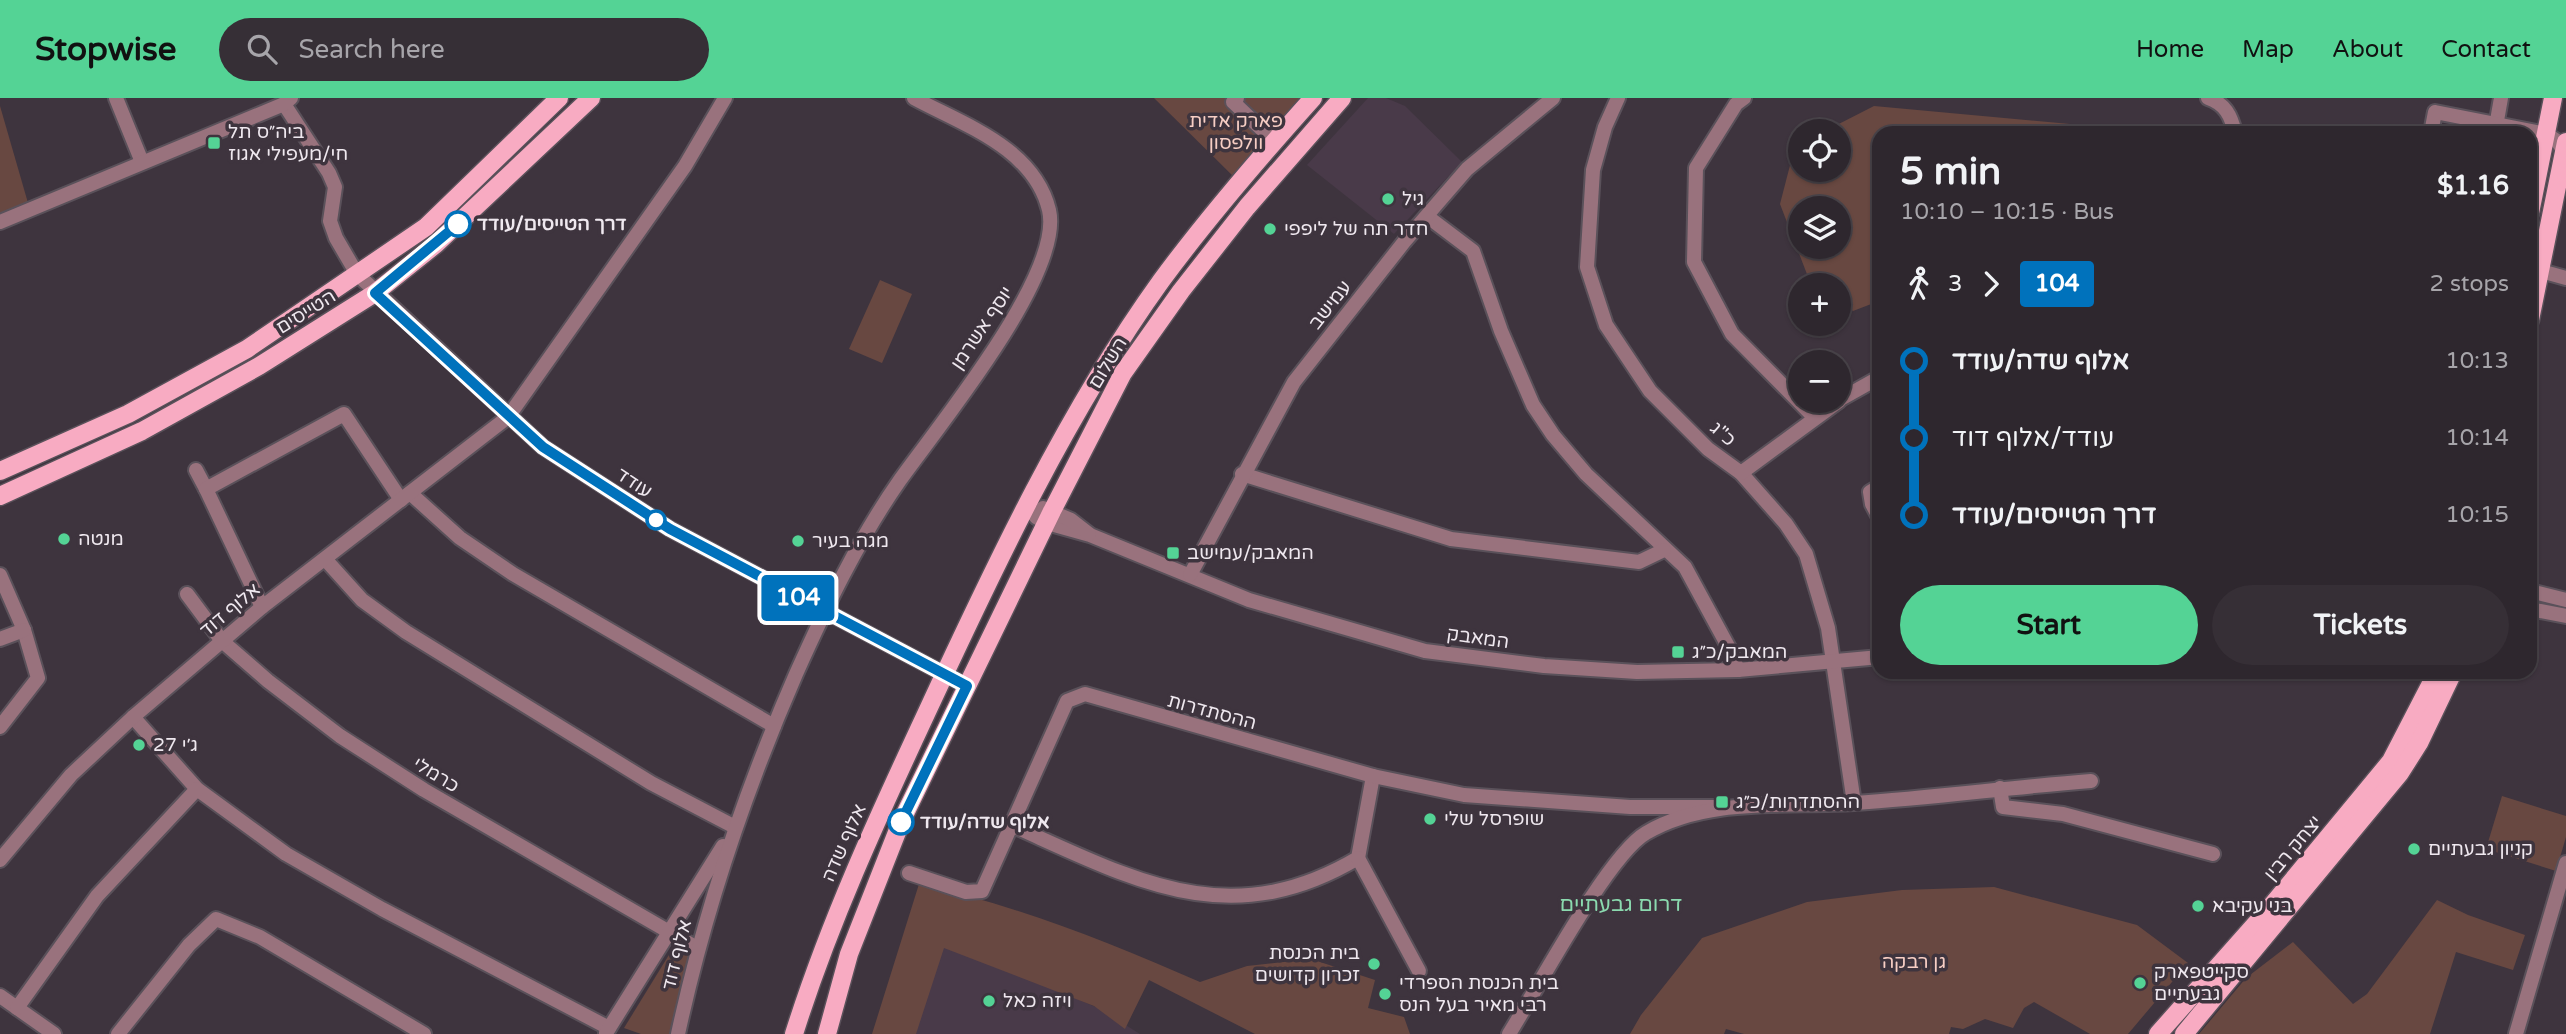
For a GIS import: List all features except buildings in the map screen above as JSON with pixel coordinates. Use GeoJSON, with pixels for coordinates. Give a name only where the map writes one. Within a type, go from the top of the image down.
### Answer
{"type":"FeatureCollection","features":[{"type":"Feature","properties":{"kind":"main road","name":"הטייסים"},"geometry":{"type":"LineString","coordinates":[[0,471],[128,414],[236,355],[358,274],[426,228],[559,98]]}},
{"type":"Feature","properties":{"kind":"main road","name":"הטייסים"},"geometry":{"type":"LineString","coordinates":[[0,496],[142,431],[259,366],[375,293],[436,244],[591,98]]}},
{"type":"Feature","properties":{"kind":"main road","name":"השלום"},"geometry":{"type":"LineString","coordinates":[[944,674],[1028,507],[1087,398],[1154,293],[1238,181],[1313,98]]}},
{"type":"Feature","properties":{"kind":"main road","name":"השלום"},"geometry":{"type":"LineString","coordinates":[[967,686],[1123,373],[1247,206],[1342,98]]}},
{"type":"Feature","properties":{"kind":"main road"},"geometry":{"type":"LineString","coordinates":[[2537,178],[2553,98]]}},
{"type":"Feature","properties":{"kind":"main road"},"geometry":{"type":"LineString","coordinates":[[2537,263],[2565,146]]}},
{"type":"Feature","properties":{"kind":"main road","name":"אלוף שדה"},"geometry":{"type":"LineString","coordinates":[[794,1034],[829,930],[944,674]]}},
{"type":"Feature","properties":{"kind":"main road","name":"יצחק רבין"},"geometry":{"type":"LineString","coordinates":[[2158,1034],[2268,910],[2391,761],[2434,679]]}},
{"type":"Feature","properties":{"kind":"main road","name":"יצחק רבין"},"geometry":{"type":"LineString","coordinates":[[2184,1034],[2400,773],[2419,743],[2450,679]]}},
{"type":"Feature","properties":{"kind":"main road"},"geometry":{"type":"LineString","coordinates":[[827,1034],[849,954],[873,891],[901,822],[967,686]]}},
{"type":"Feature","properties":{"kind":"street"},"geometry":{"type":"LineString","coordinates":[[116,98],[142,162]]}},
{"type":"Feature","properties":{"kind":"street","name":"אלוף דוד"},"geometry":{"type":"LineString","coordinates":[[0,860],[71,775],[133,717],[262,607],[509,416],[685,166],[725,98]]}},
{"type":"Feature","properties":{"kind":"street","name":"יוסף אשרמן"},"geometry":{"type":"LineString","coordinates":[[824,612],[884,503],[1024,304],[1042,266],[1049,237],[1049,211],[1037,180],[1010,150],[914,98]]}},
{"type":"Feature","properties":{"kind":"street","name":"עמישב"},"geometry":{"type":"LineString","coordinates":[[1190,575],[1242,474],[1294,382],[1404,242],[1467,169],[1552,98]]}},
{"type":"Feature","properties":{"kind":"street","name":"כ\"ג"},"geometry":{"type":"LineString","coordinates":[[1618,98],[1605,127],[1592,170],[1587,267],[1606,325],[1650,391],[1708,449],[1741,474],[1786,524],[1806,554],[1828,628],[1854,803]]}},
{"type":"Feature","properties":{"kind":"street"},"geometry":{"type":"LineString","coordinates":[[1744,98],[1736,104],[1696,168],[1694,262],[1732,334],[1815,418]]}},
{"type":"Feature","properties":{"kind":"street"},"geometry":{"type":"LineString","coordinates":[[2208,98],[2220,102],[2232,117],[2234,126]]}},
{"type":"Feature","properties":{"kind":"street"},"geometry":{"type":"LineString","coordinates":[[2496,126],[2501,98]]}},
{"type":"Feature","properties":{"kind":"street"},"geometry":{"type":"LineString","coordinates":[[1233,99],[1274,141]]}},
{"type":"Feature","properties":{"kind":"street"},"geometry":{"type":"LineString","coordinates":[[0,222],[288,101]]}},
{"type":"Feature","properties":{"kind":"street","name":"עודד"},"geometry":{"type":"LineString","coordinates":[[288,101],[335,187],[330,221],[336,238],[358,274],[375,293],[446,355],[543,447],[670,529],[967,686]]}},
{"type":"Feature","properties":{"kind":"street"},"geometry":{"type":"LineString","coordinates":[[2432,126],[2435,112],[2485,126]]}},
{"type":"Feature","properties":{"kind":"street"},"geometry":{"type":"LineString","coordinates":[[2537,133],[2546,134],[2565,146]]}},
{"type":"Feature","properties":{"kind":"street"},"geometry":{"type":"LineString","coordinates":[[1428,217],[1473,251],[1501,331],[1533,405],[1553,435],[1586,474],[1685,567],[1738,670]]}},
{"type":"Feature","properties":{"kind":"street"},"geometry":{"type":"LineString","coordinates":[[2537,271],[2566,278]]}},
{"type":"Feature","properties":{"kind":"street"},"geometry":{"type":"LineString","coordinates":[[1851,394],[1872,382]]}},
{"type":"Feature","properties":{"kind":"street"},"geometry":{"type":"LineString","coordinates":[[1741,474],[1822,413]]}},
{"type":"Feature","properties":{"kind":"street"},"geometry":{"type":"LineString","coordinates":[[206,489],[344,414],[406,496],[460,538],[513,574],[774,726]]}},
{"type":"Feature","properties":{"kind":"street"},"geometry":{"type":"LineString","coordinates":[[196,470],[262,607]]}},
{"type":"Feature","properties":{"kind":"street"},"geometry":{"type":"LineString","coordinates":[[1242,474],[1451,539],[1639,562],[1664,550]]}},
{"type":"Feature","properties":{"kind":"street","name":"המאבק"},"geometry":{"type":"LineString","coordinates":[[1028,507],[1036,517],[1049,517],[1249,600],[1425,651],[1544,666],[1637,672],[1738,670],[1872,658]]}},
{"type":"Feature","properties":{"kind":"street"},"geometry":{"type":"LineString","coordinates":[[133,717],[197,789],[286,855],[607,1031],[735,827],[651,783],[406,632],[362,600],[325,559]]}},
{"type":"Feature","properties":{"kind":"street"},"geometry":{"type":"LineString","coordinates":[[0,575],[24,630],[38,678],[0,727]]}},
{"type":"Feature","properties":{"kind":"street"},"geometry":{"type":"LineString","coordinates":[[2537,593],[2566,600]]}},
{"type":"Feature","properties":{"kind":"street","name":"כרמלי"},"geometry":{"type":"LineString","coordinates":[[187,594],[222,641],[268,681],[340,736],[424,790],[697,948]]}},
{"type":"Feature","properties":{"kind":"street"},"geometry":{"type":"LineString","coordinates":[[2537,610],[2566,616]]}},
{"type":"Feature","properties":{"kind":"street","name":"אלוף דוד"},"geometry":{"type":"LineString","coordinates":[[678,1034],[697,948],[735,827],[774,726],[824,612]]}},
{"type":"Feature","properties":{"kind":"street"},"geometry":{"type":"LineString","coordinates":[[0,639],[24,630]]}},
{"type":"Feature","properties":{"kind":"street","name":"ההסתדרות"},"geometry":{"type":"LineString","coordinates":[[908,873],[966,892],[982,891],[1009,824],[1067,701],[1085,694],[1373,776],[1464,794],[1630,807],[1727,807],[1854,803],[2091,781]]}},
{"type":"Feature","properties":{"kind":"street"},"geometry":{"type":"LineString","coordinates":[[1373,776],[1358,858],[1419,971]]}},
{"type":"Feature","properties":{"kind":"street"},"geometry":{"type":"LineString","coordinates":[[2000,788],[2003,807],[2063,814],[2213,854]]}},
{"type":"Feature","properties":{"kind":"street"},"geometry":{"type":"LineString","coordinates":[[17,1008],[97,896],[197,789]]}},
{"type":"Feature","properties":{"kind":"street"},"geometry":{"type":"LineString","coordinates":[[1630,807],[1651,831]]}},
{"type":"Feature","properties":{"kind":"street"},"geometry":{"type":"LineString","coordinates":[[1648,807],[1651,831]]}},
{"type":"Feature","properties":{"kind":"street","name":"ההסתדרות"},"geometry":{"type":"LineString","coordinates":[[1651,831],[1727,807]]}},
{"type":"Feature","properties":{"kind":"street"},"geometry":{"type":"LineString","coordinates":[[1009,824],[1162,888],[1221,896],[1263,895],[1332,873],[1358,858]]}},
{"type":"Feature","properties":{"kind":"street"},"geometry":{"type":"LineString","coordinates":[[1509,1034],[1603,882],[1651,831]]}},
{"type":"Feature","properties":{"kind":"street"},"geometry":{"type":"LineString","coordinates":[[2516,1034],[2566,863]]}},
{"type":"Feature","properties":{"kind":"street"},"geometry":{"type":"LineString","coordinates":[[118,1034],[189,945],[216,919],[271,943],[424,1034]]}},
{"type":"Feature","properties":{"kind":"street"},"geometry":{"type":"LineString","coordinates":[[0,996],[54,1034]]}},
{"type":"Feature","properties":{"kind":"shaded area","name":"גיל"},"geometry":{"type":"Polygon","coordinates":[[[1368,98],[1386,98],[1405,106],[1462,162],[1394,234],[1307,165],[1368,98]]]}},
{"type":"Feature","properties":{"kind":"shaded area","name":"ויזה כאל"},"geometry":{"type":"Polygon","coordinates":[[[934,937],[1098,1008],[1140,1034],[904,1034],[934,937]]]}},
{"type":"Feature","properties":{"kind":"green space","name":"פארק אדית וולפסון"},"geometry":{"type":"Polygon","coordinates":[[[1154,98],[1313,98],[1238,181],[1154,98]]]}},
{"type":"Feature","properties":{"kind":"green space"},"geometry":{"type":"Polygon","coordinates":[[[0,106],[28,203],[0,215],[0,106]]]}},
{"type":"Feature","properties":{"kind":"green space"},"geometry":{"type":"Polygon","coordinates":[[[1874,106],[2092,126],[1872,126],[1872,304],[1853,311],[1851,273],[1807,273],[1801,259],[1851,259],[1851,196],[1788,196],[1788,225],[1780,204],[1788,173],[1788,182],[1851,182],[1851,119],[1849,119],[1874,106]]]}},
{"type":"Feature","properties":{"kind":"green space"},"geometry":{"type":"Polygon","coordinates":[[[880,280],[912,294],[882,363],[849,349],[880,280]]]}},
{"type":"Feature","properties":{"kind":"green space"},"geometry":{"type":"Polygon","coordinates":[[[2502,796],[2566,816],[2566,837],[2556,871],[2486,849],[2502,796]]]}},
{"type":"Feature","properties":{"kind":"green space"},"geometry":{"type":"Polygon","coordinates":[[[919,884],[1062,926],[1200,982],[1247,966],[1311,959],[1375,980],[1368,1008],[1404,1017],[1410,1034],[1255,1034],[1149,980],[1125,1029],[1094,1006],[944,948],[916,1034],[872,1034],[919,884]]]}},
{"type":"Feature","properties":{"kind":"green space","name":"גן רבקה"},"geometry":{"type":"Polygon","coordinates":[[[1994,887],[2137,925],[2188,963],[2128,1034],[2090,1034],[2034,1002],[2024,1008],[2013,1028],[1985,1019],[1963,1029],[1951,1027],[1949,1034],[1744,1034],[1726,1029],[1724,1034],[1630,1034],[1641,1015],[1702,938],[1807,902],[1902,890],[1994,887]]]}},
{"type":"Feature","properties":{"kind":"green space"},"geometry":{"type":"Polygon","coordinates":[[[2437,900],[2468,915],[2525,935],[2513,970],[2456,952],[2430,1034],[2199,1034],[2246,978],[2293,942],[2353,1004],[2367,994],[2437,900]]]}},
{"type":"Feature","properties":{"kind":"green space"},"geometry":{"type":"Polygon","coordinates":[[[675,945],[689,954],[671,1034],[641,1034],[624,1028],[675,945]]]}},
{"type":"Feature","properties":{"kind":"bus line","name":"104"},"geometry":{"type":"LineString","coordinates":[[458,224],[375,293],[446,355],[543,447],[670,529],[967,686],[901,822]]}},
{"type":"Feature","properties":{"kind":"place","name":"ביה״ס תל חי/מעפילי אגוז"},"geometry":{"type":"Point","coordinates":[214,143]}},
{"type":"Feature","properties":{"kind":"place","name":"גיל"},"geometry":{"type":"Point","coordinates":[1388,199]}},
{"type":"Feature","properties":{"kind":"place","name":"דרך הטייסים/עודד"},"geometry":{"type":"Point","coordinates":[458,224]}},
{"type":"Feature","properties":{"kind":"place","name":"חדר תה של ליפפי"},"geometry":{"type":"Point","coordinates":[1270,229]}},
{"type":"Feature","properties":{"kind":"place","name":"מנטה"},"geometry":{"type":"Point","coordinates":[64,539]}},
{"type":"Feature","properties":{"kind":"place","name":"מגה בעיר"},"geometry":{"type":"Point","coordinates":[798,541]}},
{"type":"Feature","properties":{"kind":"place","name":"המאבק/עמישב"},"geometry":{"type":"Point","coordinates":[1173,553]}},
{"type":"Feature","properties":{"kind":"place","name":"המאבק/כ״ג"},"geometry":{"type":"Point","coordinates":[1678,652]}},
{"type":"Feature","properties":{"kind":"place","name":"ג׳י 27"},"geometry":{"type":"Point","coordinates":[139,745]}},
{"type":"Feature","properties":{"kind":"place","name":"ההסתדרות/כ״ג"},"geometry":{"type":"Point","coordinates":[1722,802]}},
{"type":"Feature","properties":{"kind":"place","name":"שופרסל שלי"},"geometry":{"type":"Point","coordinates":[1430,819]}},
{"type":"Feature","properties":{"kind":"place","name":"אלוף שדה/עודד"},"geometry":{"type":"Point","coordinates":[901,822]}},
{"type":"Feature","properties":{"kind":"place","name":"קניון גבעתיים"},"geometry":{"type":"Point","coordinates":[2414,849]}},
{"type":"Feature","properties":{"kind":"place","name":"בני עקיבא"},"geometry":{"type":"Point","coordinates":[2198,906]}},
{"type":"Feature","properties":{"kind":"place","name":"בית הכנסת זכרון קדושים"},"geometry":{"type":"Point","coordinates":[1374,964]}},
{"type":"Feature","properties":{"kind":"place","name":"סקייטפארק גבעתיים"},"geometry":{"type":"Point","coordinates":[2140,983]}},
{"type":"Feature","properties":{"kind":"place","name":"בית הכנסת הספרדי רבי מאיר בעל הנס"},"geometry":{"type":"Point","coordinates":[1385,994]}},
{"type":"Feature","properties":{"kind":"place","name":"ויזה כאל"},"geometry":{"type":"Point","coordinates":[989,1001]}},
{"type":"Feature","properties":{"kind":"district","name":"דרום גבעתיים"},"geometry":{"type":"Point","coordinates":[1621,904]}}]}
